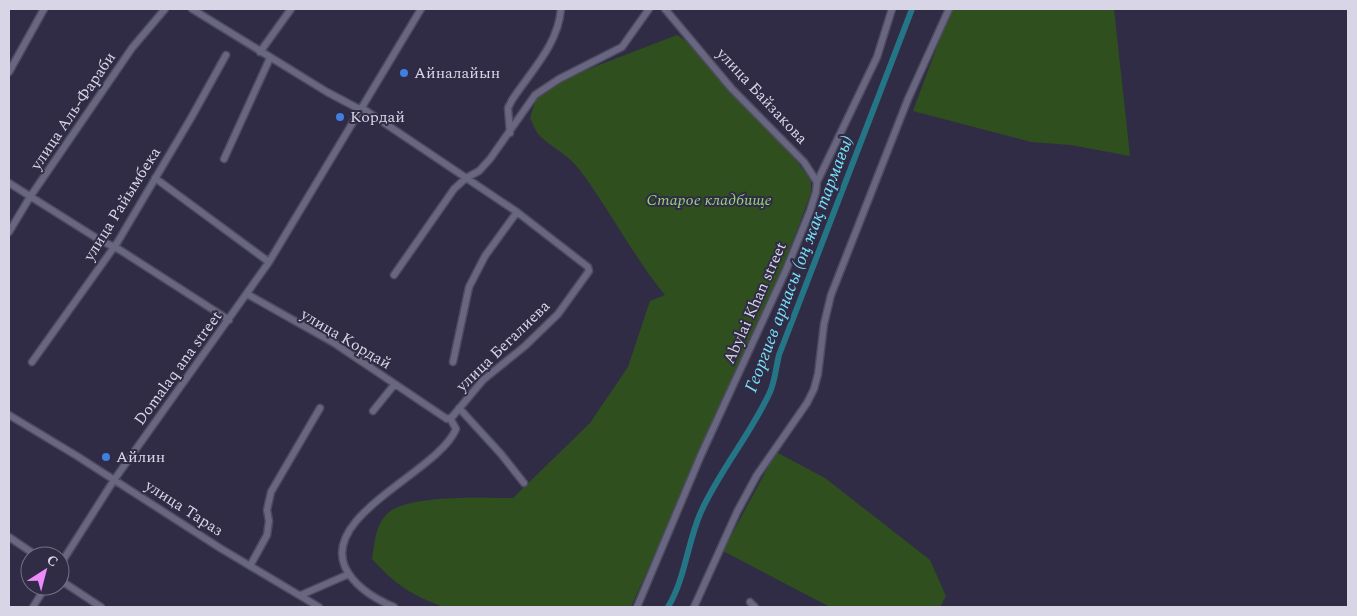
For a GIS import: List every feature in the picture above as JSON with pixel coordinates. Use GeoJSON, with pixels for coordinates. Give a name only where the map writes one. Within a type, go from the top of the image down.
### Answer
{"type":"FeatureCollection","features":[{"type":"Feature","properties":{"kind":"street"},"geometry":{"type":"LineString","coordinates":[[9,72],[44,9]]}},
{"type":"Feature","properties":{"kind":"street","name":"улица Аль-Фараби"},"geometry":{"type":"LineString","coordinates":[[9,232],[30,197],[132,48],[165,9]]}},
{"type":"Feature","properties":{"kind":"street","name":"улица Бегалиева"},"geometry":{"type":"LineString","coordinates":[[192,9],[270,58],[362,109],[517,212],[588,267],[589,271],[558,314],[525,346],[483,380],[448,419]]}},
{"type":"Feature","properties":{"kind":"street"},"geometry":{"type":"LineString","coordinates":[[260,52],[291,9]]}},
{"type":"Feature","properties":{"kind":"street","name":"Domalaq ana street"},"geometry":{"type":"LineString","coordinates":[[70,549],[114,480],[229,320],[268,262],[421,9]]}},
{"type":"Feature","properties":{"kind":"street"},"geometry":{"type":"LineString","coordinates":[[510,132],[508,108],[548,49],[557,29],[560,9]]}},
{"type":"Feature","properties":{"kind":"street"},"geometry":{"type":"LineString","coordinates":[[394,275],[454,189],[466,178],[479,171],[510,132],[535,95],[559,78],[622,47],[649,9]]}},
{"type":"Feature","properties":{"kind":"street","name":"улица Байзакова"},"geometry":{"type":"LineString","coordinates":[[666,9],[732,89],[804,162],[817,182]]}},
{"type":"Feature","properties":{"kind":"street","name":"Abylai Khan street"},"geometry":{"type":"LineString","coordinates":[[637,607],[701,455],[786,270],[810,211],[817,182],[877,57],[892,9]]}},
{"type":"Feature","properties":{"kind":"street"},"geometry":{"type":"LineString","coordinates":[[694,607],[736,515],[757,475],[808,403],[814,389],[818,374],[824,324],[831,295],[908,99],[949,9]]}},
{"type":"Feature","properties":{"kind":"street","name":"улица Райымбека"},"geometry":{"type":"LineString","coordinates":[[32,362],[114,246],[226,55]]}},
{"type":"Feature","properties":{"kind":"street"},"geometry":{"type":"LineString","coordinates":[[224,159],[270,58]]}},
{"type":"Feature","properties":{"kind":"street"},"geometry":{"type":"LineString","coordinates":[[155,178],[268,262]]}},
{"type":"Feature","properties":{"kind":"street"},"geometry":{"type":"LineString","coordinates":[[9,183],[114,246],[229,320]]}},
{"type":"Feature","properties":{"kind":"street","name":"улица Бегалиева"},"geometry":{"type":"LineString","coordinates":[[453,362],[468,287],[485,256],[517,212]]}},
{"type":"Feature","properties":{"kind":"street","name":"улица Кордай"},"geometry":{"type":"LineString","coordinates":[[247,294],[334,343],[429,409],[448,419]]}},
{"type":"Feature","properties":{"kind":"street"},"geometry":{"type":"LineString","coordinates":[[374,412],[394,385]]}},
{"type":"Feature","properties":{"kind":"street"},"geometry":{"type":"LineString","coordinates":[[250,566],[267,535],[267,510],[271,492],[320,408]]}},
{"type":"Feature","properties":{"kind":"street"},"geometry":{"type":"LineString","coordinates":[[459,408],[501,454],[524,483]]}},
{"type":"Feature","properties":{"kind":"street","name":"улица Тараз"},"geometry":{"type":"LineString","coordinates":[[9,415],[319,607]]}},
{"type":"Feature","properties":{"kind":"street"},"geometry":{"type":"LineString","coordinates":[[394,607],[371,595],[349,574],[342,556],[347,536],[363,514],[385,494],[441,450],[456,430],[448,419]]}},
{"type":"Feature","properties":{"kind":"street"},"geometry":{"type":"LineString","coordinates":[[9,537],[22,546]]}},
{"type":"Feature","properties":{"kind":"street"},"geometry":{"type":"LineString","coordinates":[[301,595],[349,574]]}},
{"type":"Feature","properties":{"kind":"street"},"geometry":{"type":"LineString","coordinates":[[70,587],[101,607]]}},
{"type":"Feature","properties":{"kind":"street"},"geometry":{"type":"LineString","coordinates":[[33,607],[40,596]]}},
{"type":"Feature","properties":{"kind":"green space"},"geometry":{"type":"Polygon","coordinates":[[[951,9],[1114,9],[1130,156],[1071,145],[1031,142],[913,111],[951,9]]]}},
{"type":"Feature","properties":{"kind":"green space","name":"Старое кладбище"},"geometry":{"type":"Polygon","coordinates":[[[677,35],[695,47],[727,87],[786,147],[811,180],[811,193],[779,278],[631,607],[443,607],[431,602],[404,588],[372,559],[376,534],[380,523],[388,513],[398,507],[412,503],[448,498],[513,498],[590,423],[628,367],[650,301],[665,295],[642,265],[579,169],[569,158],[538,133],[530,118],[536,99],[568,77],[677,35]]]}},
{"type":"Feature","properties":{"kind":"green space"},"geometry":{"type":"Polygon","coordinates":[[[776,452],[825,478],[930,560],[946,596],[940,607],[830,607],[723,551],[776,452]]]}},
{"type":"Feature","properties":{"kind":"waterway","name":"Георгиев арнасы (оң жақ тармағы)"},"geometry":{"type":"LineString","coordinates":[[668,607],[678,585],[700,514],[716,483],[754,423],[770,392],[779,355],[912,9]]}},
{"type":"Feature","properties":{"kind":"place","name":"Айналайын"},"geometry":{"type":"Point","coordinates":[404,73]}},
{"type":"Feature","properties":{"kind":"place","name":"Кордай"},"geometry":{"type":"Point","coordinates":[340,117]}},
{"type":"Feature","properties":{"kind":"place","name":"Айлин"},"geometry":{"type":"Point","coordinates":[106,457]}}]}
